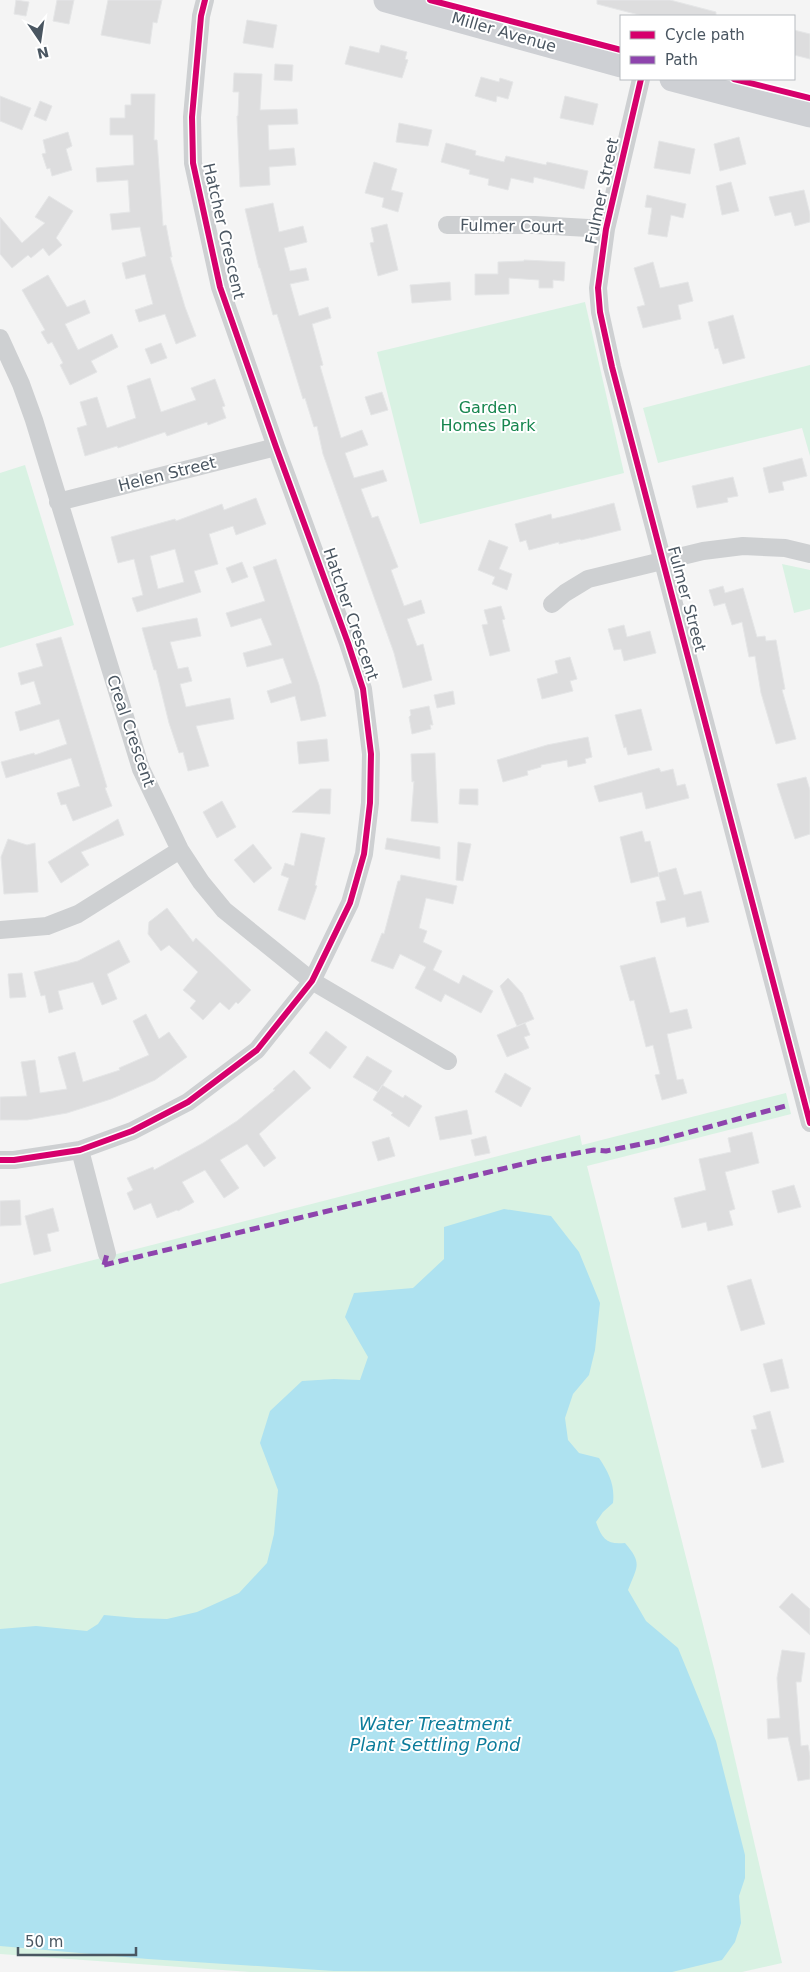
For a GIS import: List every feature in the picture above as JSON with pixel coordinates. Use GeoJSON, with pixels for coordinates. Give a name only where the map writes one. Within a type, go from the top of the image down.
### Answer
{"type":"FeatureCollection","features":[{"type":"Feature","properties":{"kind":"main road","name":"Miller Avenue"},"geometry":{"type":"LineString","coordinates":[[393,1],[620,65]]}},
{"type":"Feature","properties":{"kind":"main road"},"geometry":{"type":"LineString","coordinates":[[676,80],[810,115]]}},
{"type":"Feature","properties":{"kind":"street","name":"Hatcher Crescent"},"geometry":{"type":"LineString","coordinates":[[0,1160],[14,1160],[80,1150],[132,1131],[188,1102],[257,1050],[312,981],[350,903],[364,854],[370,803],[371,754],[363,689],[220,287],[193,163],[192,117],[201,16],[205,0]]}},
{"type":"Feature","properties":{"kind":"street","name":"Fulmer Street"},"geometry":{"type":"LineString","coordinates":[[641,80],[606,229],[598,288],[600,312],[612,367],[810,1124]]}},
{"type":"Feature","properties":{"kind":"street","name":"Fulmer Court"},"geometry":{"type":"LineString","coordinates":[[447,225],[535,225],[606,229]]}},
{"type":"Feature","properties":{"kind":"street","name":"Creal Crescent"},"geometry":{"type":"LineString","coordinates":[[0,338],[21,384],[34,420],[141,769],[180,850],[201,882],[224,910],[312,981],[448,1061]]}},
{"type":"Feature","properties":{"kind":"street","name":"Helen Street"},"geometry":{"type":"LineString","coordinates":[[58,502],[276,447]]}},
{"type":"Feature","properties":{"kind":"street"},"geometry":{"type":"LineString","coordinates":[[552,604],[565,593],[588,579],[703,551],[743,546],[785,548],[810,554]]}},
{"type":"Feature","properties":{"kind":"street"},"geometry":{"type":"LineString","coordinates":[[0,930],[47,926],[78,914],[180,850]]}},
{"type":"Feature","properties":{"kind":"street"},"geometry":{"type":"LineString","coordinates":[[80,1150],[108,1254]]}},
{"type":"Feature","properties":{"kind":"green space","name":"Garden Homes Park"},"geometry":{"type":"Polygon","coordinates":[[[585,302],[624,473],[420,524],[377,352],[585,302]]]}},
{"type":"Feature","properties":{"kind":"green space"},"geometry":{"type":"Polygon","coordinates":[[[810,365],[810,456],[802,428],[658,463],[643,408],[810,365]]]}},
{"type":"Feature","properties":{"kind":"green space"},"geometry":{"type":"Polygon","coordinates":[[[25,465],[74,625],[0,648],[0,473],[25,465]]]}},
{"type":"Feature","properties":{"kind":"green space"},"geometry":{"type":"Polygon","coordinates":[[[782,564],[810,570],[810,609],[794,613],[782,564]]]}},
{"type":"Feature","properties":{"kind":"green space","name":"Water Treatment Plant Settling Pond"},"geometry":{"type":"Polygon","coordinates":[[[786,1093],[791,1114],[587,1166],[714,1668],[782,1963],[742,1972],[250,1972],[0,1954],[0,1284],[580,1135],[582,1145],[786,1093]]]}},
{"type":"Feature","properties":{"kind":"water","name":"Water Treatment Plant Settling Pond"},"geometry":{"type":"Polygon","coordinates":[[[504,1209],[551,1216],[579,1252],[600,1303],[595,1350],[589,1375],[573,1394],[565,1418],[568,1440],[579,1453],[599,1458],[608,1474],[613,1490],[613,1503],[596,1522],[598,1528],[603,1537],[609,1542],[625,1543],[631,1550],[637,1565],[628,1590],[646,1621],[678,1648],[716,1741],[745,1855],[745,1878],[739,1896],[741,1923],[735,1942],[722,1960],[672,1972],[334,1971],[148,1959],[0,1946],[0,1629],[36,1626],[87,1631],[98,1624],[104,1615],[167,1619],[197,1612],[239,1593],[267,1563],[274,1534],[278,1490],[260,1443],[270,1411],[302,1381],[360,1380],[368,1357],[345,1317],[354,1293],[413,1288],[444,1259],[444,1227],[504,1209]]]}},
{"type":"Feature","properties":{"kind":"building"},"geometry":{"type":"Polygon","coordinates":[[[16,0],[29,2],[26,16],[14,14],[16,0]]]}},
{"type":"Feature","properties":{"kind":"building"},"geometry":{"type":"Polygon","coordinates":[[[57,0],[74,0],[69,24],[53,21],[57,0]]]}},
{"type":"Feature","properties":{"kind":"building"},"geometry":{"type":"Polygon","coordinates":[[[108,0],[162,0],[157,23],[153,22],[150,44],[101,35],[108,0]]]}},
{"type":"Feature","properties":{"kind":"building"},"geometry":{"type":"Polygon","coordinates":[[[597,0],[670,0],[716,12],[716,15],[639,15],[597,4],[597,0]]]}},
{"type":"Feature","properties":{"kind":"building"},"geometry":{"type":"Polygon","coordinates":[[[247,20],[277,25],[273,48],[243,43],[247,20]]]}},
{"type":"Feature","properties":{"kind":"building"},"geometry":{"type":"Polygon","coordinates":[[[795,30],[810,34],[810,59],[795,55],[795,30]]]}},
{"type":"Feature","properties":{"kind":"building"},"geometry":{"type":"Polygon","coordinates":[[[381,45],[407,52],[405,59],[408,60],[402,78],[345,64],[350,46],[379,53],[381,45]]]}},
{"type":"Feature","properties":{"kind":"building"},"geometry":{"type":"Polygon","coordinates":[[[275,64],[293,65],[292,81],[274,80],[275,64]]]}},
{"type":"Feature","properties":{"kind":"building"},"geometry":{"type":"Polygon","coordinates":[[[234,73],[262,74],[260,110],[297,109],[298,124],[268,125],[269,150],[294,148],[296,165],[269,167],[270,185],[240,187],[237,116],[239,92],[233,92],[234,73]]]}},
{"type":"Feature","properties":{"kind":"building"},"geometry":{"type":"Polygon","coordinates":[[[481,77],[499,82],[500,78],[513,82],[508,99],[497,96],[496,102],[475,96],[481,77]]]}},
{"type":"Feature","properties":{"kind":"building"},"geometry":{"type":"Polygon","coordinates":[[[131,94],[155,94],[154,140],[157,140],[163,226],[166,225],[172,257],[170,257],[196,336],[176,344],[165,314],[139,322],[135,310],[153,304],[145,274],[126,279],[122,263],[146,256],[140,227],[112,230],[110,214],[130,212],[128,180],[97,182],[96,168],[134,165],[133,135],[110,135],[110,118],[125,118],[125,105],[131,105],[131,94]]]}},
{"type":"Feature","properties":{"kind":"building"},"geometry":{"type":"Polygon","coordinates":[[[0,96],[31,108],[22,130],[0,121],[0,96]]]}},
{"type":"Feature","properties":{"kind":"building"},"geometry":{"type":"Polygon","coordinates":[[[565,96],[598,104],[593,125],[560,118],[565,96]]]}},
{"type":"Feature","properties":{"kind":"building"},"geometry":{"type":"Polygon","coordinates":[[[40,101],[52,106],[46,121],[34,116],[40,101]]]}},
{"type":"Feature","properties":{"kind":"building"},"geometry":{"type":"Polygon","coordinates":[[[399,123],[432,130],[428,146],[396,142],[399,123]]]}},
{"type":"Feature","properties":{"kind":"building"},"geometry":{"type":"Polygon","coordinates":[[[68,132],[72,146],[66,149],[72,170],[52,176],[50,168],[47,169],[42,154],[46,153],[43,140],[68,132]]]}},
{"type":"Feature","properties":{"kind":"building"},"geometry":{"type":"Polygon","coordinates":[[[739,137],[746,164],[720,171],[714,144],[739,137]]]}},
{"type":"Feature","properties":{"kind":"building"},"geometry":{"type":"Polygon","coordinates":[[[659,141],[695,149],[690,174],[654,168],[659,141]]]}},
{"type":"Feature","properties":{"kind":"building"},"geometry":{"type":"Polygon","coordinates":[[[446,143],[476,151],[475,155],[504,162],[506,156],[546,165],[547,162],[588,171],[584,189],[534,177],[533,183],[511,178],[508,190],[488,185],[489,179],[469,174],[470,170],[441,162],[446,143]]]}},
{"type":"Feature","properties":{"kind":"building"},"geometry":{"type":"Polygon","coordinates":[[[374,162],[397,169],[391,190],[403,193],[398,212],[382,207],[384,198],[365,193],[374,162]]]}},
{"type":"Feature","properties":{"kind":"building"},"geometry":{"type":"Polygon","coordinates":[[[731,182],[739,211],[722,215],[716,186],[731,182]]]}},
{"type":"Feature","properties":{"kind":"building"},"geometry":{"type":"Polygon","coordinates":[[[804,190],[810,222],[795,226],[791,212],[775,216],[769,197],[804,190]]]}},
{"type":"Feature","properties":{"kind":"building"},"geometry":{"type":"Polygon","coordinates":[[[647,195],[686,204],[683,218],[671,215],[667,237],[648,234],[652,208],[645,207],[647,195]]]}},
{"type":"Feature","properties":{"kind":"building"},"geometry":{"type":"Polygon","coordinates":[[[49,196],[73,211],[56,238],[62,245],[49,256],[43,248],[31,258],[28,255],[12,268],[0,254],[0,217],[22,243],[45,223],[35,217],[49,196]]]}},
{"type":"Feature","properties":{"kind":"building"},"geometry":{"type":"Polygon","coordinates":[[[273,203],[279,232],[303,226],[307,242],[284,248],[290,271],[306,268],[309,280],[290,284],[299,316],[328,307],[331,318],[312,324],[323,365],[320,366],[341,438],[362,430],[368,445],[345,453],[354,478],[383,470],[387,481],[361,489],[372,518],[378,516],[398,567],[391,570],[404,606],[421,600],[425,613],[407,619],[417,646],[423,644],[432,680],[403,688],[394,653],[323,454],[317,426],[314,427],[305,398],[303,399],[277,314],[273,315],[259,268],[245,209],[273,203]]]}},
{"type":"Feature","properties":{"kind":"building"},"geometry":{"type":"Polygon","coordinates":[[[387,224],[398,270],[378,276],[370,243],[374,242],[371,228],[387,224]]]}},
{"type":"Feature","properties":{"kind":"building"},"geometry":{"type":"Polygon","coordinates":[[[524,260],[565,262],[564,281],[553,280],[553,288],[539,288],[539,280],[509,278],[509,294],[475,295],[475,274],[498,274],[498,262],[524,260]]]}},
{"type":"Feature","properties":{"kind":"building"},"geometry":{"type":"Polygon","coordinates":[[[653,262],[660,288],[688,282],[693,301],[678,305],[681,319],[643,328],[637,307],[645,305],[634,268],[653,262]]]}},
{"type":"Feature","properties":{"kind":"building"},"geometry":{"type":"Polygon","coordinates":[[[48,275],[67,307],[85,300],[90,313],[65,324],[78,350],[112,334],[118,347],[91,361],[97,372],[70,385],[60,365],[63,363],[52,342],[48,344],[41,332],[45,330],[22,290],[48,275]]]}},
{"type":"Feature","properties":{"kind":"building"},"geometry":{"type":"Polygon","coordinates":[[[450,282],[451,300],[412,303],[410,285],[450,282]]]}},
{"type":"Feature","properties":{"kind":"building"},"geometry":{"type":"Polygon","coordinates":[[[733,315],[745,358],[723,364],[718,348],[715,349],[708,322],[733,315]]]}},
{"type":"Feature","properties":{"kind":"building"},"geometry":{"type":"Polygon","coordinates":[[[161,343],[167,358],[151,364],[145,349],[161,343]]]}},
{"type":"Feature","properties":{"kind":"building"},"geometry":{"type":"Polygon","coordinates":[[[150,378],[161,412],[196,400],[191,388],[215,379],[225,406],[222,407],[226,418],[208,425],[207,422],[167,436],[165,432],[118,448],[117,446],[85,456],[77,428],[87,425],[80,402],[97,397],[107,428],[136,418],[127,386],[150,378]]]}},
{"type":"Feature","properties":{"kind":"building"},"geometry":{"type":"Polygon","coordinates":[[[382,392],[388,410],[371,415],[365,397],[382,392]]]}},
{"type":"Feature","properties":{"kind":"building"},"geometry":{"type":"Polygon","coordinates":[[[802,458],[807,476],[782,482],[784,490],[769,493],[763,468],[802,458]]]}},
{"type":"Feature","properties":{"kind":"building"},"geometry":{"type":"Polygon","coordinates":[[[733,477],[738,496],[727,498],[728,502],[697,508],[692,486],[733,477]]]}},
{"type":"Feature","properties":{"kind":"building"},"geometry":{"type":"Polygon","coordinates":[[[256,498],[266,524],[236,535],[233,526],[209,534],[218,564],[194,571],[201,592],[137,612],[132,598],[143,595],[134,559],[118,563],[111,537],[175,519],[176,521],[222,504],[224,510],[256,498]],[[175,549],[150,556],[158,589],[184,582],[175,549]]]}},
{"type":"Feature","properties":{"kind":"building"},"geometry":{"type":"Polygon","coordinates":[[[614,503],[621,530],[529,550],[526,540],[520,542],[515,524],[551,514],[552,519],[614,503]]]}},
{"type":"Feature","properties":{"kind":"building"},"geometry":{"type":"Polygon","coordinates":[[[489,540],[508,547],[499,569],[512,574],[507,590],[492,584],[495,577],[478,570],[489,540]]]}},
{"type":"Feature","properties":{"kind":"building"},"geometry":{"type":"Polygon","coordinates":[[[276,559],[319,685],[326,716],[301,721],[295,696],[271,703],[267,691],[292,683],[283,658],[247,667],[243,653],[272,645],[261,618],[231,627],[226,613],[265,601],[253,567],[276,559]]]}},
{"type":"Feature","properties":{"kind":"building"},"geometry":{"type":"Polygon","coordinates":[[[242,562],[248,577],[232,583],[226,568],[242,562]]]}},
{"type":"Feature","properties":{"kind":"building"},"geometry":{"type":"Polygon","coordinates":[[[723,586],[725,593],[743,588],[757,637],[765,636],[766,641],[776,640],[785,689],[782,690],[796,739],[776,744],[761,693],[755,656],[749,657],[742,622],[732,625],[725,603],[714,606],[709,590],[723,586]]]}},
{"type":"Feature","properties":{"kind":"building"},"geometry":{"type":"Polygon","coordinates":[[[501,606],[505,619],[502,620],[510,651],[490,656],[482,625],[488,624],[484,610],[501,606]]]}},
{"type":"Feature","properties":{"kind":"building"},"geometry":{"type":"Polygon","coordinates":[[[197,618],[201,636],[170,642],[178,669],[188,667],[192,681],[180,684],[186,707],[230,698],[234,719],[196,726],[209,766],[188,771],[183,752],[179,753],[169,723],[156,670],[154,670],[142,628],[197,618]]]}},
{"type":"Feature","properties":{"kind":"building"},"geometry":{"type":"Polygon","coordinates":[[[624,625],[627,637],[650,631],[656,653],[624,661],[621,649],[614,650],[608,629],[624,625]]]}},
{"type":"Feature","properties":{"kind":"building"},"geometry":{"type":"Polygon","coordinates":[[[61,637],[107,787],[105,788],[112,806],[73,821],[66,804],[61,805],[57,793],[80,786],[71,758],[6,778],[1,762],[34,753],[35,755],[67,744],[59,719],[20,731],[15,712],[41,704],[34,681],[21,685],[18,673],[43,666],[36,644],[61,637]]]}},
{"type":"Feature","properties":{"kind":"building"},"geometry":{"type":"Polygon","coordinates":[[[570,657],[577,679],[570,681],[573,691],[542,699],[537,679],[558,673],[555,661],[570,657]]]}},
{"type":"Feature","properties":{"kind":"building"},"geometry":{"type":"Polygon","coordinates":[[[453,691],[455,704],[437,708],[434,695],[453,691]]]}},
{"type":"Feature","properties":{"kind":"building"},"geometry":{"type":"Polygon","coordinates":[[[429,706],[433,725],[430,725],[431,729],[412,734],[409,717],[411,715],[410,710],[429,706]]]}},
{"type":"Feature","properties":{"kind":"building"},"geometry":{"type":"Polygon","coordinates":[[[641,709],[652,750],[628,755],[626,747],[624,748],[615,715],[641,709]]]}},
{"type":"Feature","properties":{"kind":"building"},"geometry":{"type":"Polygon","coordinates":[[[588,737],[592,757],[585,759],[586,763],[568,767],[567,760],[541,765],[541,767],[527,771],[528,775],[503,782],[497,760],[547,745],[588,737]]]}},
{"type":"Feature","properties":{"kind":"building"},"geometry":{"type":"Polygon","coordinates":[[[327,739],[329,761],[299,764],[297,742],[327,739]]]}},
{"type":"Feature","properties":{"kind":"building"},"geometry":{"type":"Polygon","coordinates":[[[435,753],[438,823],[411,821],[414,781],[412,782],[411,754],[435,753]]]}},
{"type":"Feature","properties":{"kind":"building"},"geometry":{"type":"Polygon","coordinates":[[[659,768],[661,772],[673,769],[677,786],[685,784],[689,798],[646,809],[642,792],[599,802],[594,786],[659,768]]]}},
{"type":"Feature","properties":{"kind":"building"},"geometry":{"type":"Polygon","coordinates":[[[806,777],[810,790],[810,834],[795,839],[777,784],[806,777]]]}},
{"type":"Feature","properties":{"kind":"building"},"geometry":{"type":"Polygon","coordinates":[[[320,789],[331,789],[330,814],[292,812],[320,789]]]}},
{"type":"Feature","properties":{"kind":"building"},"geometry":{"type":"Polygon","coordinates":[[[460,789],[478,789],[478,805],[459,804],[460,789]]]}},
{"type":"Feature","properties":{"kind":"building"},"geometry":{"type":"Polygon","coordinates":[[[222,801],[236,827],[217,838],[203,812],[222,801]]]}},
{"type":"Feature","properties":{"kind":"building"},"geometry":{"type":"Polygon","coordinates":[[[118,819],[124,835],[81,852],[89,865],[61,883],[48,862],[118,819]]]}},
{"type":"Feature","properties":{"kind":"building"},"geometry":{"type":"Polygon","coordinates":[[[642,831],[645,842],[650,841],[659,876],[631,883],[620,837],[642,831]]]}},
{"type":"Feature","properties":{"kind":"building"},"geometry":{"type":"Polygon","coordinates":[[[301,833],[325,838],[315,885],[317,886],[305,920],[278,910],[289,878],[281,875],[285,863],[294,866],[301,833]]]}},
{"type":"Feature","properties":{"kind":"building"},"geometry":{"type":"Polygon","coordinates":[[[387,838],[440,847],[440,859],[385,849],[387,838]]]}},
{"type":"Feature","properties":{"kind":"building"},"geometry":{"type":"Polygon","coordinates":[[[8,839],[27,845],[35,843],[38,892],[4,894],[1,857],[8,839]]]}},
{"type":"Feature","properties":{"kind":"building"},"geometry":{"type":"Polygon","coordinates":[[[458,842],[471,844],[463,881],[456,880],[458,842]]]}},
{"type":"Feature","properties":{"kind":"building"},"geometry":{"type":"Polygon","coordinates":[[[253,844],[272,868],[254,883],[234,860],[253,844]]]}},
{"type":"Feature","properties":{"kind":"building"},"geometry":{"type":"Polygon","coordinates":[[[676,868],[684,895],[701,891],[709,922],[687,927],[685,917],[661,923],[656,902],[666,900],[658,873],[676,868]]]}},
{"type":"Feature","properties":{"kind":"building"},"geometry":{"type":"Polygon","coordinates":[[[401,875],[457,886],[453,904],[426,898],[419,928],[427,931],[423,942],[442,951],[433,970],[459,984],[463,975],[493,991],[481,1013],[445,994],[441,1002],[415,988],[426,967],[400,954],[393,969],[371,961],[382,933],[384,934],[401,875]]]}},
{"type":"Feature","properties":{"kind":"building"},"geometry":{"type":"Polygon","coordinates":[[[167,908],[193,942],[196,938],[251,990],[238,1004],[236,1002],[229,1010],[220,1002],[203,1020],[190,1008],[196,1001],[183,990],[198,972],[169,945],[161,951],[148,934],[149,922],[167,908]]]}},
{"type":"Feature","properties":{"kind":"building"},"geometry":{"type":"Polygon","coordinates":[[[119,940],[130,962],[107,974],[117,999],[102,1005],[93,982],[58,991],[63,1009],[49,1013],[45,995],[41,996],[34,972],[78,961],[119,940]]]}},
{"type":"Feature","properties":{"kind":"building"},"geometry":{"type":"Polygon","coordinates":[[[655,957],[670,1013],[687,1009],[692,1028],[667,1034],[677,1080],[683,1079],[687,1093],[662,1100],[655,1075],[660,1074],[653,1045],[646,1047],[634,1000],[630,1001],[620,966],[655,957]]]}},
{"type":"Feature","properties":{"kind":"building"},"geometry":{"type":"Polygon","coordinates":[[[22,973],[26,997],[10,998],[8,974],[22,973]]]}},
{"type":"Feature","properties":{"kind":"building"},"geometry":{"type":"Polygon","coordinates":[[[508,978],[522,993],[534,1019],[517,1026],[500,986],[508,978]]]}},
{"type":"Feature","properties":{"kind":"building"},"geometry":{"type":"Polygon","coordinates":[[[146,1014],[159,1039],[169,1032],[187,1057],[155,1080],[111,1099],[67,1113],[27,1120],[0,1120],[0,1097],[27,1096],[21,1062],[35,1060],[40,1093],[67,1089],[58,1057],[75,1052],[83,1082],[120,1070],[119,1068],[149,1055],[133,1021],[146,1014]]]}},
{"type":"Feature","properties":{"kind":"building"},"geometry":{"type":"Polygon","coordinates":[[[525,1023],[530,1035],[524,1037],[529,1048],[507,1057],[497,1035],[525,1023]]]}},
{"type":"Feature","properties":{"kind":"building"},"geometry":{"type":"Polygon","coordinates":[[[326,1031],[347,1047],[330,1069],[309,1053],[326,1031]]]}},
{"type":"Feature","properties":{"kind":"building"},"geometry":{"type":"Polygon","coordinates":[[[367,1056],[392,1071],[378,1092],[353,1077],[367,1056]]]}},
{"type":"Feature","properties":{"kind":"building"},"geometry":{"type":"Polygon","coordinates":[[[294,1070],[311,1088],[259,1134],[276,1158],[264,1167],[247,1144],[220,1160],[239,1188],[224,1198],[205,1170],[182,1182],[194,1202],[178,1211],[157,1218],[151,1203],[134,1210],[127,1193],[133,1190],[127,1178],[153,1167],[154,1170],[203,1143],[237,1121],[275,1090],[273,1089],[294,1070]]]}},
{"type":"Feature","properties":{"kind":"building"},"geometry":{"type":"Polygon","coordinates":[[[505,1073],[531,1088],[521,1107],[495,1092],[505,1073]]]}},
{"type":"Feature","properties":{"kind":"building"},"geometry":{"type":"Polygon","coordinates":[[[382,1085],[403,1098],[405,1095],[422,1106],[409,1127],[391,1115],[393,1113],[373,1100],[382,1085]]]}},
{"type":"Feature","properties":{"kind":"building"},"geometry":{"type":"Polygon","coordinates":[[[467,1110],[472,1134],[440,1140],[435,1117],[467,1110]]]}},
{"type":"Feature","properties":{"kind":"building"},"geometry":{"type":"Polygon","coordinates":[[[752,1132],[759,1163],[725,1172],[735,1209],[729,1211],[733,1225],[708,1231],[706,1222],[682,1228],[674,1198],[706,1190],[699,1159],[731,1152],[728,1138],[752,1132]]]}},
{"type":"Feature","properties":{"kind":"building"},"geometry":{"type":"Polygon","coordinates":[[[486,1136],[490,1153],[475,1156],[471,1140],[486,1136]]]}},
{"type":"Feature","properties":{"kind":"building"},"geometry":{"type":"Polygon","coordinates":[[[389,1137],[395,1156],[378,1161],[372,1142],[389,1137]]]}},
{"type":"Feature","properties":{"kind":"building"},"geometry":{"type":"Polygon","coordinates":[[[794,1185],[801,1207],[778,1213],[772,1191],[794,1185]]]}},
{"type":"Feature","properties":{"kind":"building"},"geometry":{"type":"Polygon","coordinates":[[[20,1200],[21,1225],[0,1226],[0,1201],[20,1200]]]}},
{"type":"Feature","properties":{"kind":"building"},"geometry":{"type":"Polygon","coordinates":[[[53,1208],[59,1231],[47,1234],[51,1251],[34,1255],[25,1216],[53,1208]]]}},
{"type":"Feature","properties":{"kind":"building"},"geometry":{"type":"Polygon","coordinates":[[[751,1279],[765,1324],[741,1331],[727,1286],[751,1279]]]}},
{"type":"Feature","properties":{"kind":"building"},"geometry":{"type":"Polygon","coordinates":[[[782,1359],[789,1388],[771,1392],[763,1364],[782,1359]]]}},
{"type":"Feature","properties":{"kind":"building"},"geometry":{"type":"Polygon","coordinates":[[[770,1411],[784,1462],[762,1468],[751,1430],[757,1429],[753,1416],[770,1411]]]}},
{"type":"Feature","properties":{"kind":"building"},"geometry":{"type":"Polygon","coordinates":[[[792,1593],[810,1609],[810,1635],[779,1607],[792,1593]]]}},
{"type":"Feature","properties":{"kind":"building"},"geometry":{"type":"Polygon","coordinates":[[[782,1650],[805,1653],[801,1682],[796,1682],[801,1746],[808,1745],[810,1779],[798,1781],[788,1737],[768,1739],[767,1719],[780,1718],[777,1678],[782,1650]]]}},
{"type":"Feature","properties":{"kind":"marked path"},"geometry":{"type":"LineString","coordinates":[[104,1265],[539,1160],[594,1150],[606,1151],[661,1140],[789,1105]]}},
{"type":"Feature","properties":{"kind":"marked path"},"geometry":{"type":"LineString","coordinates":[[104,1265],[107,1254]]}},
{"type":"Feature","properties":{"kind":"cycle path"},"geometry":{"type":"LineString","coordinates":[[0,1160],[14,1160],[80,1150],[132,1131],[188,1102],[257,1050],[312,981],[350,903],[364,854],[370,803],[371,754],[363,689],[220,287],[193,163],[192,117],[201,16],[205,0]]}},
{"type":"Feature","properties":{"kind":"cycle path"},"geometry":{"type":"LineString","coordinates":[[430,0],[620,50]]}},
{"type":"Feature","properties":{"kind":"cycle path"},"geometry":{"type":"LineString","coordinates":[[641,80],[606,229],[598,288],[600,312],[612,367],[810,1123]]}},
{"type":"Feature","properties":{"kind":"cycle path"},"geometry":{"type":"LineString","coordinates":[[738,80],[810,98]]}}]}
